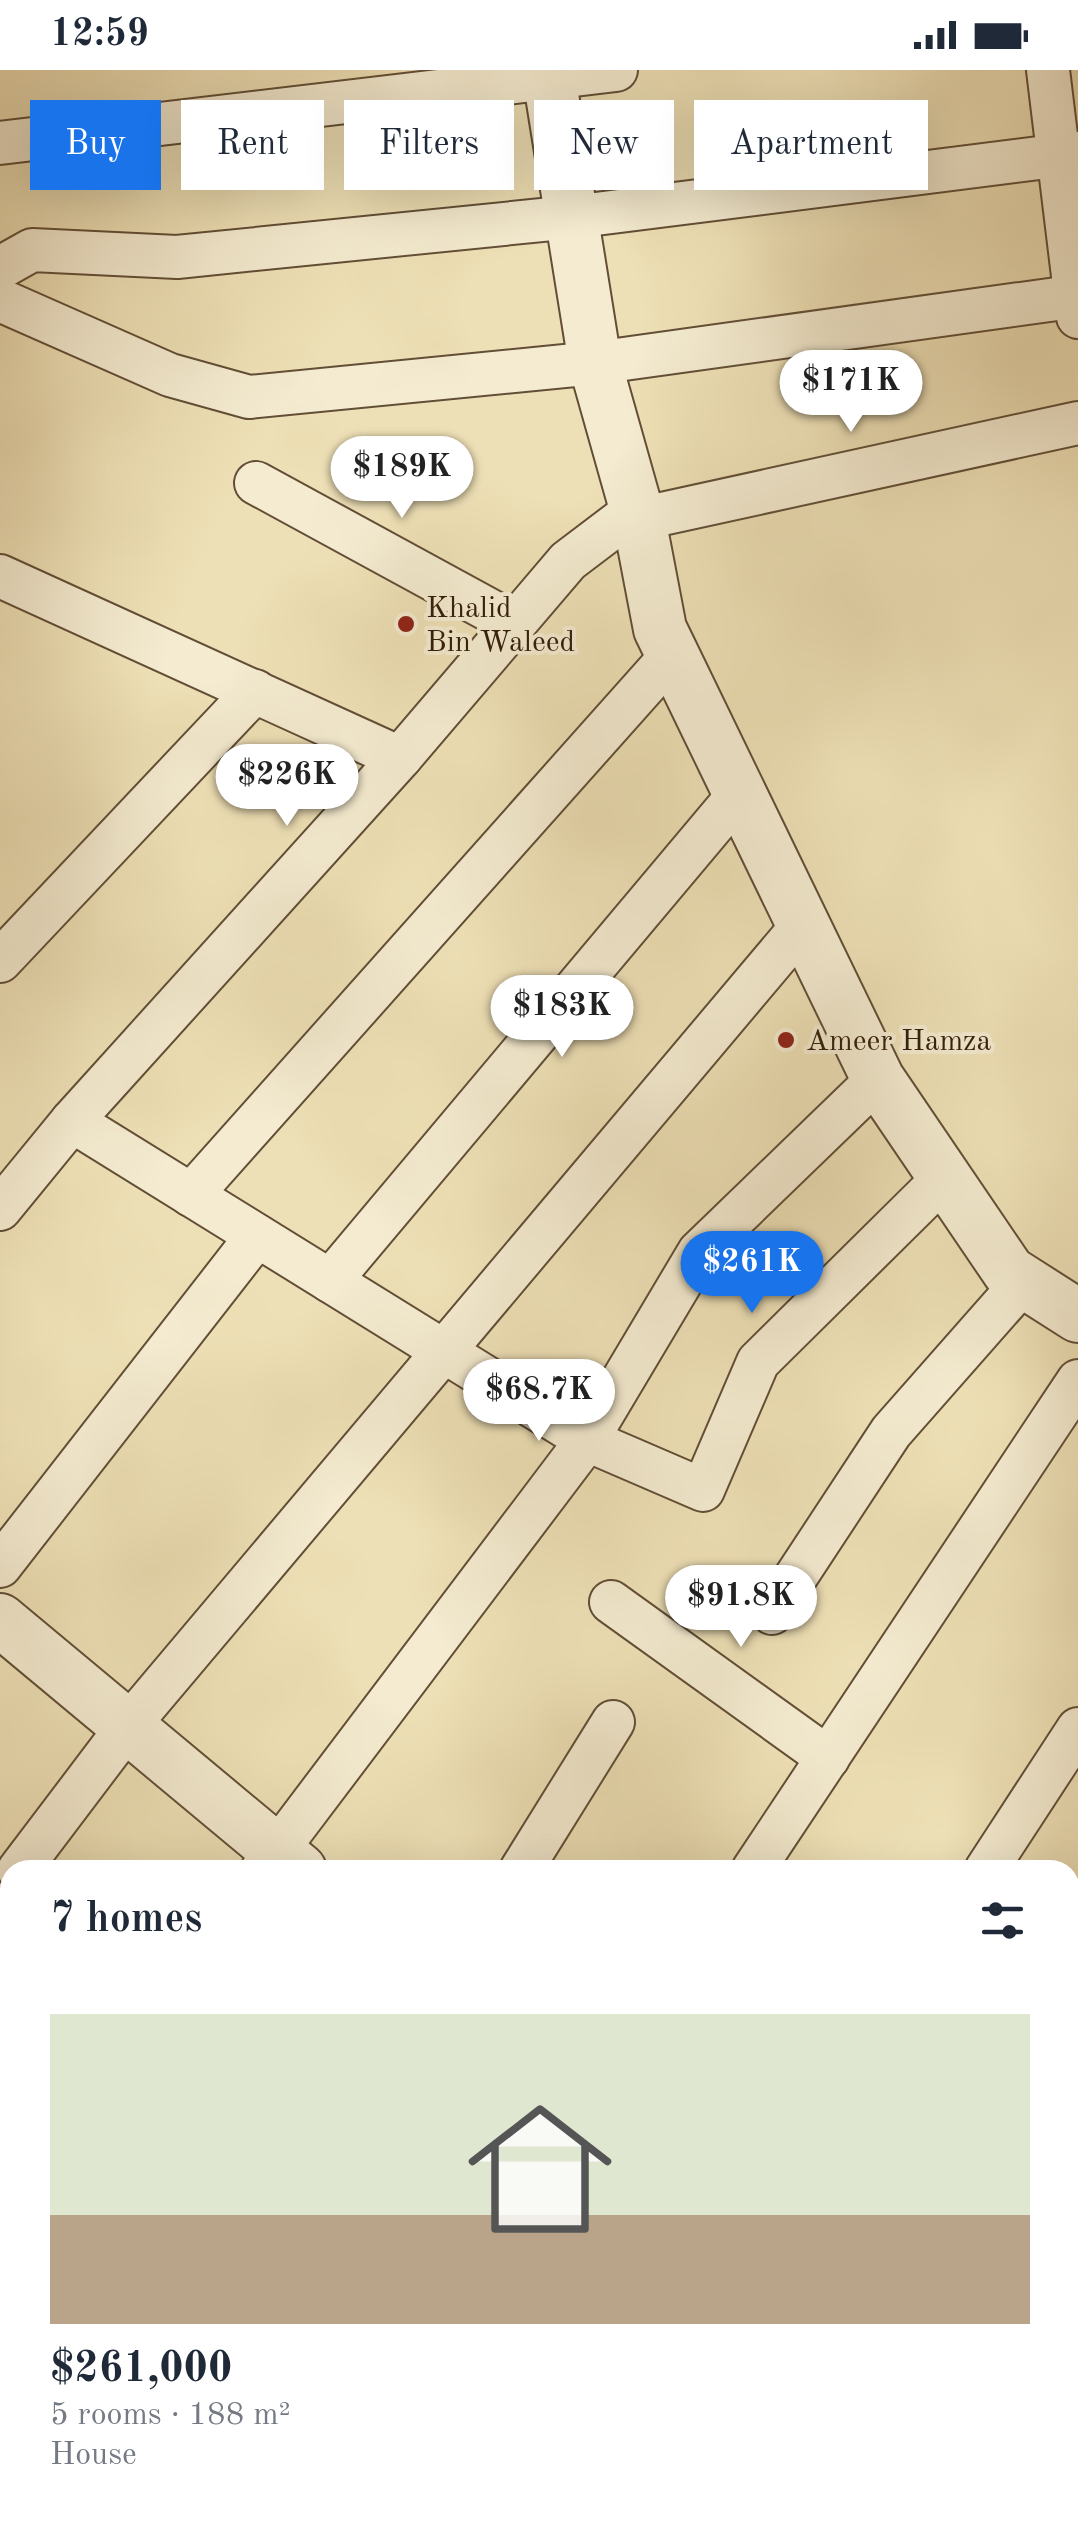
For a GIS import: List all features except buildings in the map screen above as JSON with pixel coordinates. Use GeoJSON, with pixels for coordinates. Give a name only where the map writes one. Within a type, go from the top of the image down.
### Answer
{"type":"FeatureCollection","features":[{"type":"Feature","properties":{"kind":"street"},"geometry":{"type":"LineString","coordinates":[[0,143],[616,70]]}},
{"type":"Feature","properties":{"kind":"street"},"geometry":{"type":"LineString","coordinates":[[0,300],[170,375],[248,398],[596,362],[1077,303],[1068,154],[1048,70]]}},
{"type":"Feature","properties":{"kind":"street"},"geometry":{"type":"LineString","coordinates":[[549,75],[596,362],[637,515],[660,629],[878,1079],[1009,1272],[1078,1316]]}},
{"type":"Feature","properties":{"kind":"street"},"geometry":{"type":"LineString","coordinates":[[0,268],[32,250],[178,257],[572,216],[1068,154]]}},
{"type":"Feature","properties":{"kind":"street"},"geometry":{"type":"LineString","coordinates":[[0,1210],[72,1121],[400,758],[568,561],[637,515],[1078,423]]}},
{"type":"Feature","properties":{"kind":"street"},"geometry":{"type":"LineString","coordinates":[[256,483],[514,623]]}},
{"type":"Feature","properties":{"kind":"street"},"geometry":{"type":"LineString","coordinates":[[0,576],[400,758]]}},
{"type":"Feature","properties":{"kind":"street"},"geometry":{"type":"LineString","coordinates":[[191,1195],[673,654]]}},
{"type":"Feature","properties":{"kind":"street"},"geometry":{"type":"LineString","coordinates":[[0,961],[255,691]]}},
{"type":"Feature","properties":{"kind":"street"},"geometry":{"type":"LineString","coordinates":[[330,1281],[740,793]]}},
{"type":"Feature","properties":{"kind":"street"},"geometry":{"type":"LineString","coordinates":[[26,1860],[128,1726],[803,925]]}},
{"type":"Feature","properties":{"kind":"street"},"geometry":{"type":"LineString","coordinates":[[283,1860],[587,1440],[699,1252],[878,1079]]}},
{"type":"Feature","properties":{"kind":"street"},"geometry":{"type":"LineString","coordinates":[[72,1121],[587,1440],[703,1490],[758,1362],[945,1178]]}},
{"type":"Feature","properties":{"kind":"street"},"geometry":{"type":"LineString","coordinates":[[0,1566],[257,1236]]}},
{"type":"Feature","properties":{"kind":"street"},"geometry":{"type":"LineString","coordinates":[[772,1613],[891,1432],[1024,1281]]}},
{"type":"Feature","properties":{"kind":"street"},"geometry":{"type":"LineString","coordinates":[[761,1860],[1078,1381]]}},
{"type":"Feature","properties":{"kind":"street"},"geometry":{"type":"LineString","coordinates":[[612,1602],[828,1758]]}},
{"type":"Feature","properties":{"kind":"street"},"geometry":{"type":"LineString","coordinates":[[0,1620],[128,1726],[276,1860]]}},
{"type":"Feature","properties":{"kind":"street"},"geometry":{"type":"LineString","coordinates":[[527,1860],[613,1722]]}},
{"type":"Feature","properties":{"kind":"street"},"geometry":{"type":"LineString","coordinates":[[1002,1860],[1078,1730]]}},
{"type":"Feature","properties":{"kind":"place","name":"Khalid Bin Waleed"},"geometry":{"type":"Point","coordinates":[406,624]}},
{"type":"Feature","properties":{"kind":"place","name":"Ameer Hamza"},"geometry":{"type":"Point","coordinates":[786,1040]}}]}
